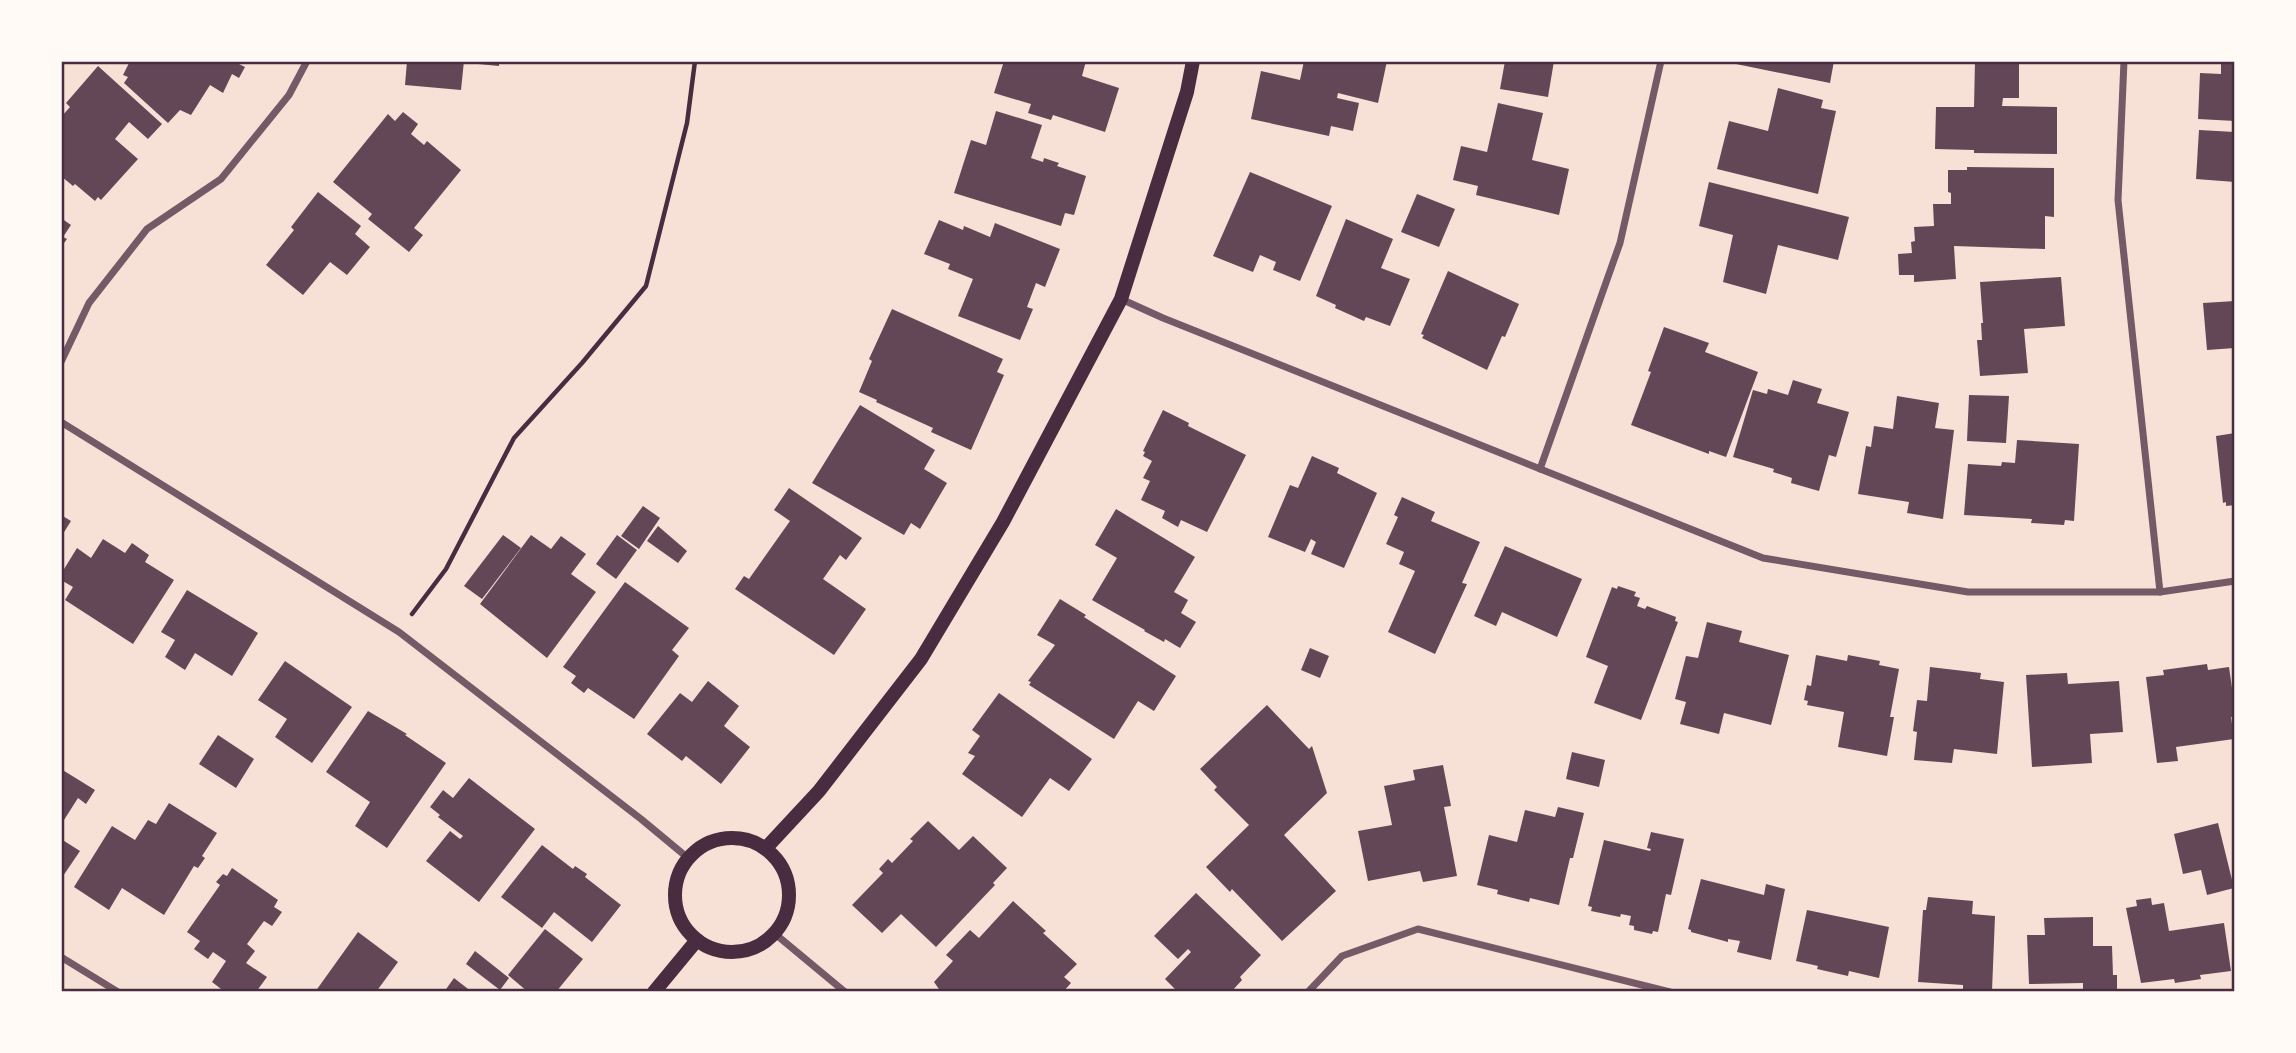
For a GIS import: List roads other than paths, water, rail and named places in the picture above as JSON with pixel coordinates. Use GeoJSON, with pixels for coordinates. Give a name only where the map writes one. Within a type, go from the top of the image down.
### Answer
{"type":"FeatureCollection","features":[{"type":"Feature","properties":{"kind":"main road"},"geometry":{"type":"LineString","coordinates":[[766,848],[819,792],[921,659],[1003,522],[1121,299],[1187,93],[1193,61]]}},
{"type":"Feature","properties":{"kind":"main road"},"geometry":{"type":"LineString","coordinates":[[734,838],[751,841],[766,848],[780,862],[787,880],[789,899],[785,917],[774,933],[761,944],[728,952],[711,948],[696,940],[684,926],[674,891],[678,874],[688,858],[701,847],[716,840],[734,838]]}},
{"type":"Feature","properties":{"kind":"main road"},"geometry":{"type":"LineString","coordinates":[[654,992],[696,940]]}},
{"type":"Feature","properties":{"kind":"street"},"geometry":{"type":"LineString","coordinates":[[61,362],[89,303],[147,229],[221,178],[289,96],[307,61]]}},
{"type":"Feature","properties":{"kind":"street"},"geometry":{"type":"LineString","coordinates":[[1540,469],[1620,243],[1661,61]]}},
{"type":"Feature","properties":{"kind":"street"},"geometry":{"type":"LineString","coordinates":[[2124,61],[2118,200],[2160,592]]}},
{"type":"Feature","properties":{"kind":"street"},"geometry":{"type":"LineString","coordinates":[[1121,299],[1763,558],[1968,592],[2160,592],[2235,581]]}},
{"type":"Feature","properties":{"kind":"street"},"geometry":{"type":"LineString","coordinates":[[61,422],[399,632],[688,858]]}},
{"type":"Feature","properties":{"kind":"street"},"geometry":{"type":"LineString","coordinates":[[1308,992],[1342,956],[1418,929],[1670,992]]}},
{"type":"Feature","properties":{"kind":"street"},"geometry":{"type":"LineString","coordinates":[[774,933],[845,992]]}},
{"type":"Feature","properties":{"kind":"street"},"geometry":{"type":"LineString","coordinates":[[61,957],[118,992]]}}]}
